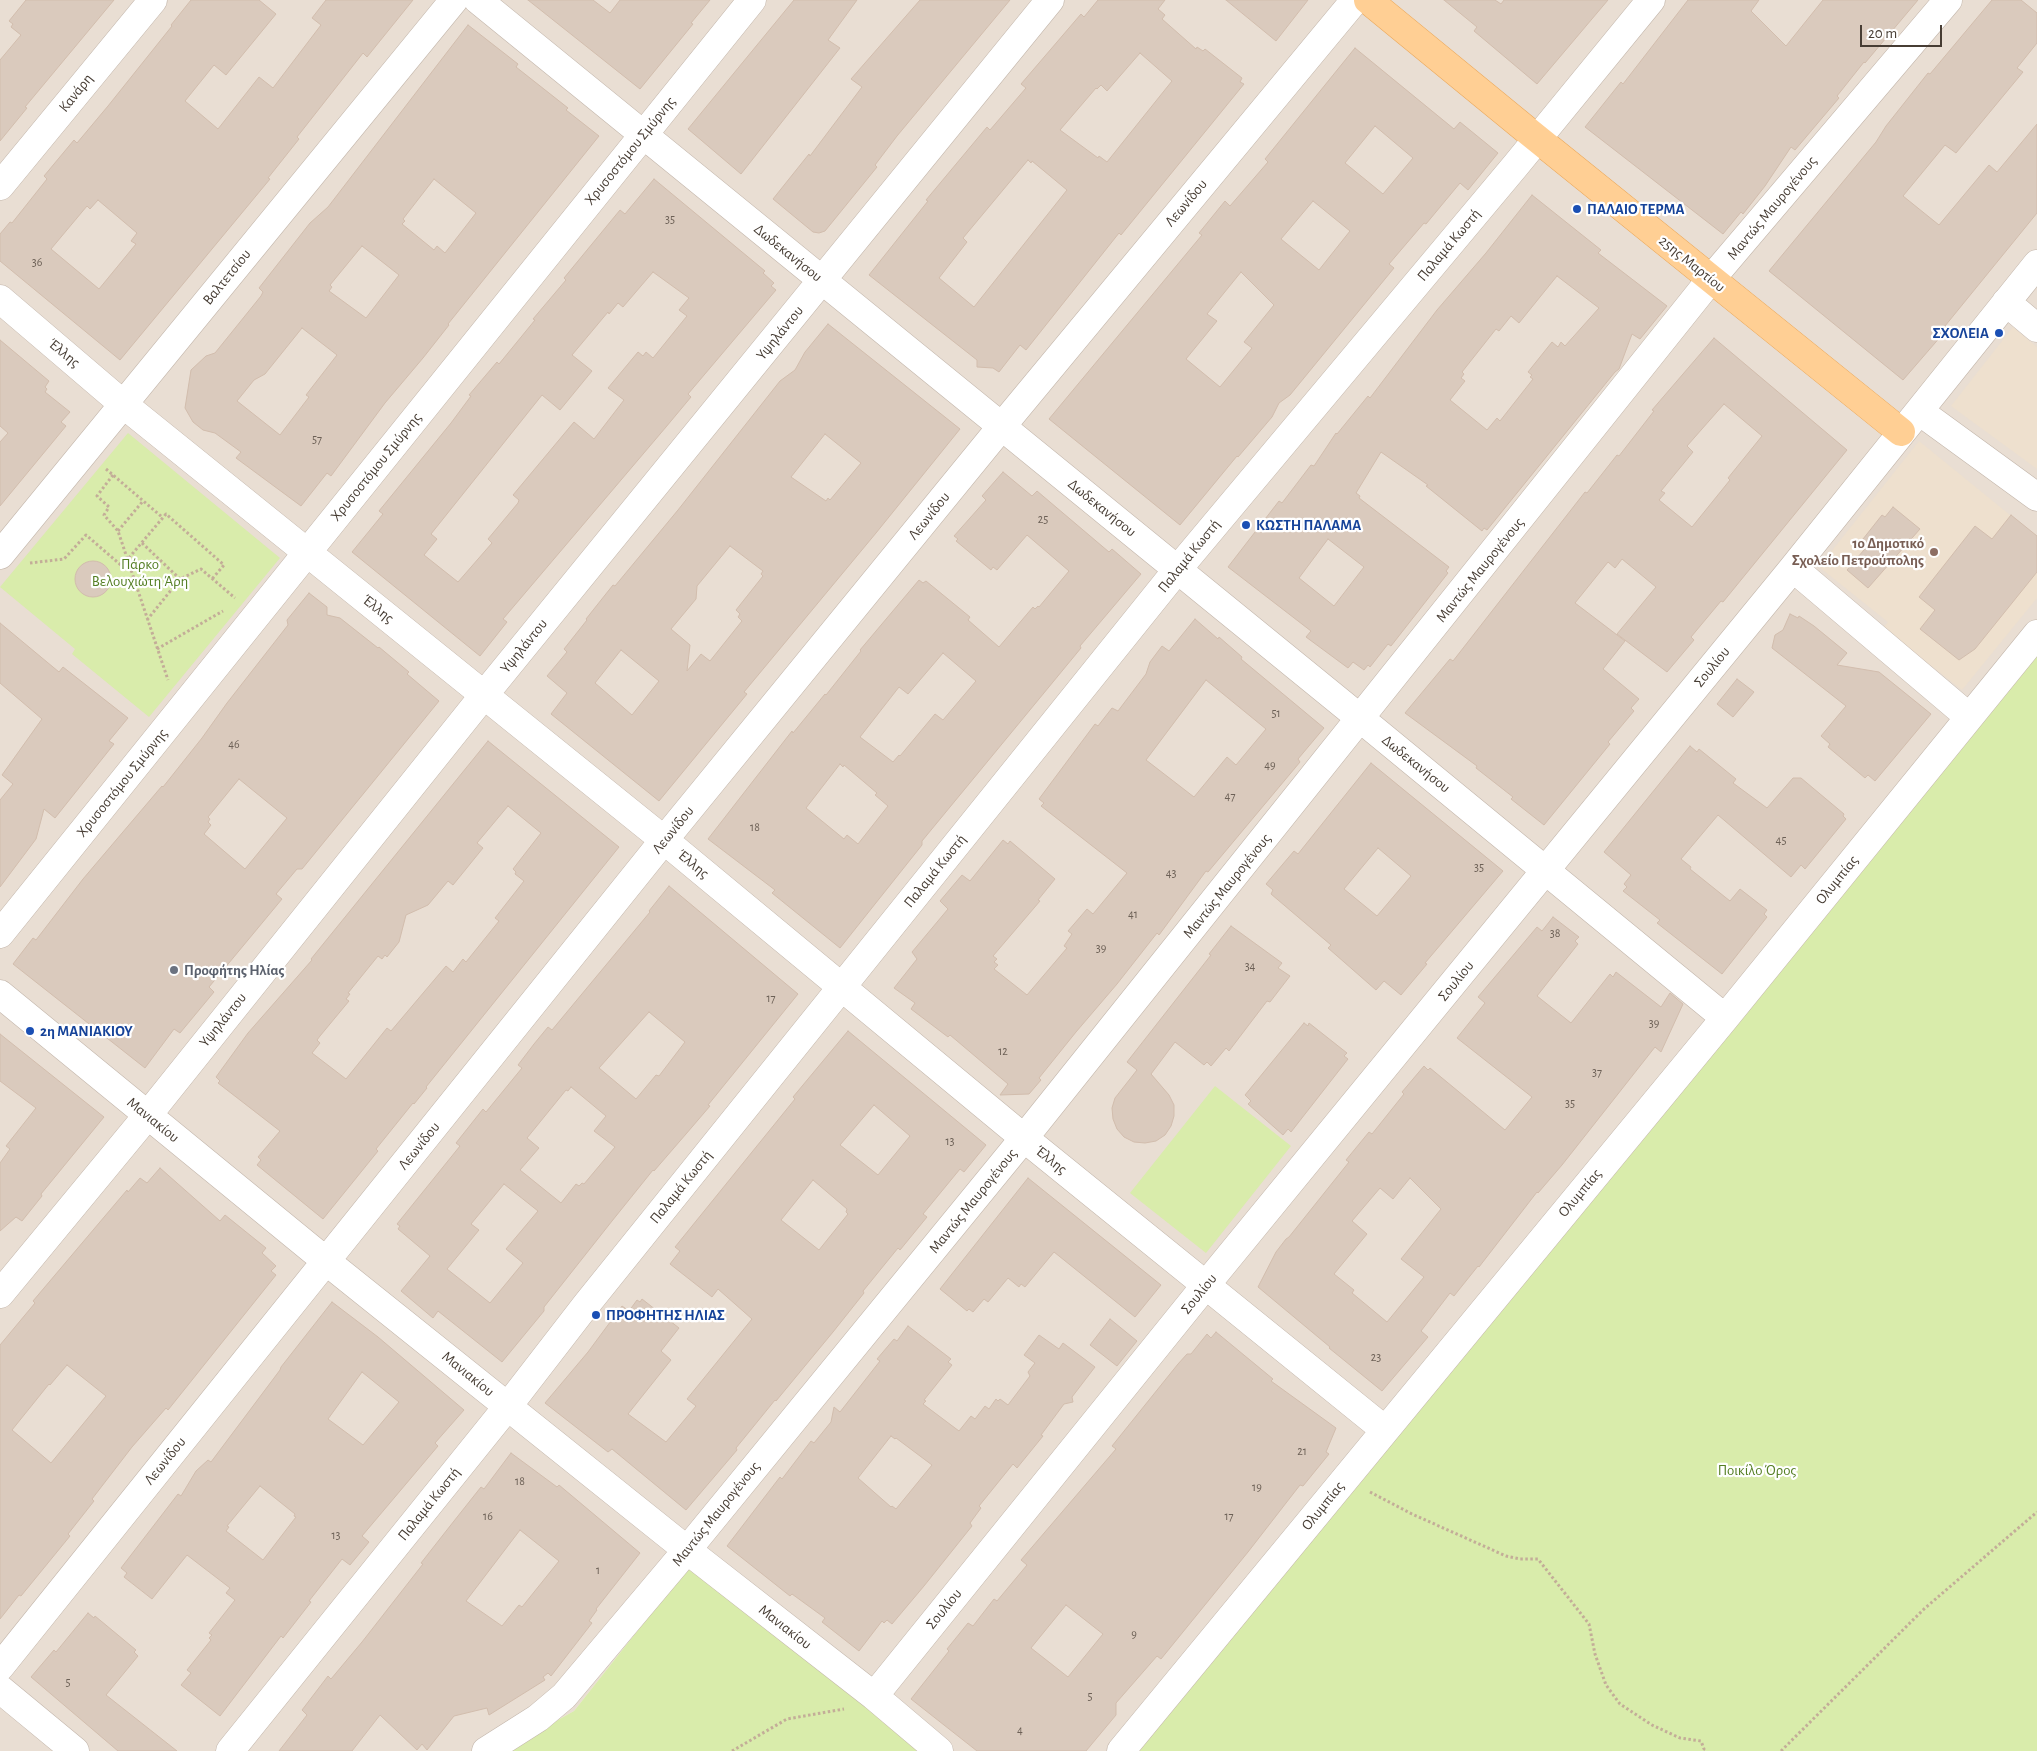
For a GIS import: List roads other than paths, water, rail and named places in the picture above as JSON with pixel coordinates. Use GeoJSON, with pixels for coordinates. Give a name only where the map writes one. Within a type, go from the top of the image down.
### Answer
{"type":"FeatureCollection","features":[{"type":"Feature","properties":{"kind":"main road","name":"25ης Μαρτίου"},"geometry":{"type":"LineString","coordinates":[[1368,0],[1901,432]]}},
{"type":"Feature","properties":{"kind":"street","name":"Κανάρη"},"geometry":{"type":"LineString","coordinates":[[0,186],[153,0]]}},
{"type":"Feature","properties":{"kind":"street","name":"Βαλτετσίου"},"geometry":{"type":"LineString","coordinates":[[0,555],[454,0]]}},
{"type":"Feature","properties":{"kind":"street","name":"Δωδεκανήσου"},"geometry":{"type":"LineString","coordinates":[[478,0],[1361,718],[1726,1018]]}},
{"type":"Feature","properties":{"kind":"street","name":"Χρυσοστόμου Σμύρνης"},"geometry":{"type":"LineString","coordinates":[[0,934],[179,711],[247,609],[307,552],[752,0]]}},
{"type":"Feature","properties":{"kind":"street","name":"Υψηλάντου"},"geometry":{"type":"LineString","coordinates":[[0,1294],[147,1116],[484,695],[1050,0]]}},
{"type":"Feature","properties":{"kind":"street","name":"Λεωνίδου"},"geometry":{"type":"LineString","coordinates":[[0,1667],[664,840],[1002,426],[1355,0]]}},
{"type":"Feature","properties":{"kind":"street","name":"Παλαμά Κωστή"},"geometry":{"type":"LineString","coordinates":[[230,1751],[1177,570],[1538,139],[1651,0]]}},
{"type":"Feature","properties":{"kind":"street","name":"Μαντώς Μαυρογένους"},"geometry":{"type":"LineString","coordinates":[[486,1751],[538,1718],[564,1696],[687,1550],[1024,1138],[1711,279],[1948,0]]}},
{"type":"Feature","properties":{"kind":"street","name":"Σουλίου"},"geometry":{"type":"LineString","coordinates":[[874,1696],[1206,1286],[1793,568],[2037,264]]}},
{"type":"Feature","properties":{"kind":"street","name":"Έλλης"},"geometry":{"type":"LineString","coordinates":[[0,299],[123,404],[664,840],[1024,1138],[1385,1430]]}},
{"type":"Feature","properties":{"kind":"street"},"geometry":{"type":"LineString","coordinates":[[2006,302],[2037,328]]}},
{"type":"Feature","properties":{"kind":"street"},"geometry":{"type":"LineString","coordinates":[[1919,410],[2037,497]]}},
{"type":"Feature","properties":{"kind":"street"},"geometry":{"type":"LineString","coordinates":[[1793,568],[1969,717]]}},
{"type":"Feature","properties":{"kind":"street","name":"Ολυμπίας"},"geometry":{"type":"LineString","coordinates":[[1121,1751],[1726,1018],[2037,634]]}},
{"type":"Feature","properties":{"kind":"street","name":"Μανιακίου"},"geometry":{"type":"LineString","coordinates":[[0,994],[326,1261],[687,1550],[874,1696],[939,1751]]}},
{"type":"Feature","properties":{"kind":"street"},"geometry":{"type":"LineString","coordinates":[[0,1689],[75,1751]]}},
{"type":"Feature","properties":{"kind":"place","name":"ΠΑΛΑΙΟ ΤΕΡΜΑ"},"geometry":{"type":"Point","coordinates":[1577,209]}},
{"type":"Feature","properties":{"kind":"place","name":"ΣΧΟΛΕΙΑ"},"geometry":{"type":"Point","coordinates":[1999,333]}},
{"type":"Feature","properties":{"kind":"place","name":"ΚΩΣΤΗ ΠΑΛΑΜΑ"},"geometry":{"type":"Point","coordinates":[1246,525]}},
{"type":"Feature","properties":{"kind":"place","name":"1ο Δημοτικό Σχολείο Πετρούπολης"},"geometry":{"type":"Point","coordinates":[1934,552]}},
{"type":"Feature","properties":{"kind":"place","name":"Προφήτης Ηλίας"},"geometry":{"type":"Point","coordinates":[174,970]}},
{"type":"Feature","properties":{"kind":"place","name":"2η ΜΑΝΙΑΚΙΟΥ"},"geometry":{"type":"Point","coordinates":[30,1031]}},
{"type":"Feature","properties":{"kind":"place","name":"ΠΡΟΦΗΤΗΣ ΗΛΙΑΣ"},"geometry":{"type":"Point","coordinates":[596,1315]}},
{"type":"Feature","properties":{"kind":"park label","name":"Πάρκο Βελουχιώτη Άρη"},"geometry":{"type":"Point","coordinates":[140,572]}},
{"type":"Feature","properties":{"kind":"park label","name":"Ποικίλο Όρος"},"geometry":{"type":"Point","coordinates":[1757,1470]}}]}
